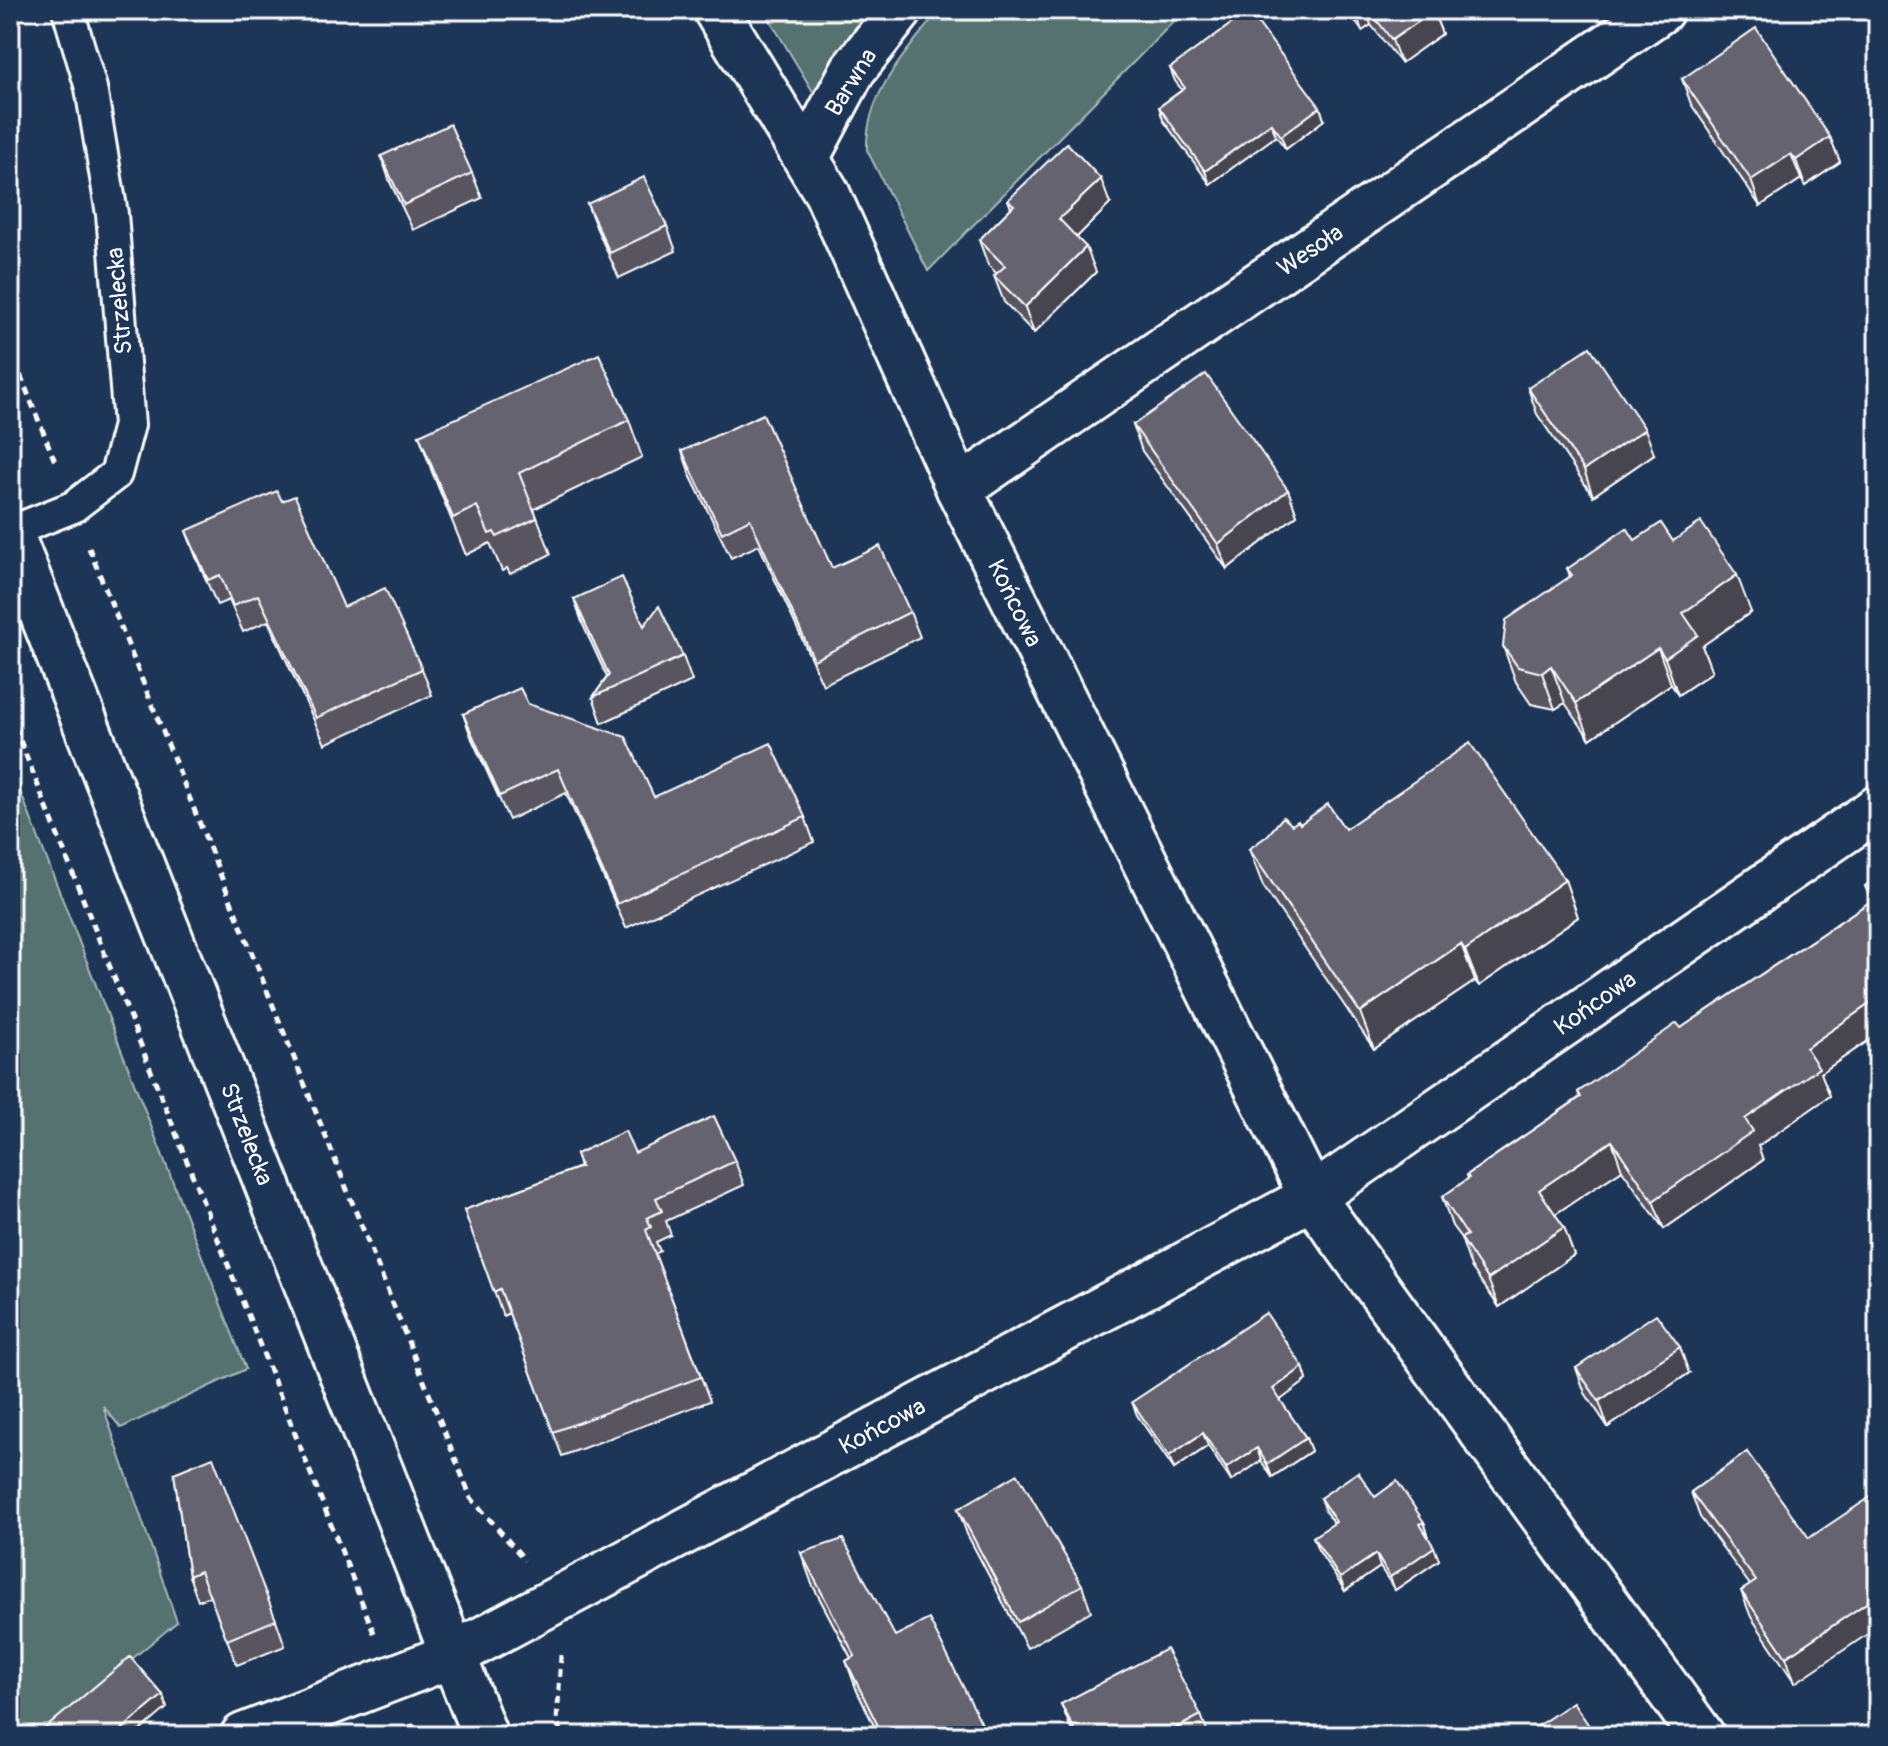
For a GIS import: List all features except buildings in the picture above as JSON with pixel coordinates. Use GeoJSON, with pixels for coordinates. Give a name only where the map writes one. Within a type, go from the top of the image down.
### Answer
{"type":"FeatureCollection","features":[{"type":"Feature","properties":{"kind":"street","name":"Końcowa"},"geometry":{"type":"LineString","coordinates":[[716,10],[807,157],[959,489],[1312,1197]]}},
{"type":"Feature","properties":{"kind":"street","name":"Barwna"},"geometry":{"type":"LineString","coordinates":[[807,157],[853,70],[900,10]]}},
{"type":"Feature","properties":{"kind":"street","name":"Wesoła"},"geometry":{"type":"LineString","coordinates":[[959,489],[1661,10]]}},
{"type":"Feature","properties":{"kind":"street","name":"Strzelecka"},"geometry":{"type":"LineString","coordinates":[[10,532],[485,1736]]}},
{"type":"Feature","properties":{"kind":"street","name":"Końcowa"},"geometry":{"type":"LineString","coordinates":[[243,1736],[453,1655],[1312,1197],[1878,808]]}},
{"type":"Feature","properties":{"kind":"street"},"geometry":{"type":"LineString","coordinates":[[1312,1197],[1702,1736]]}},
{"type":"Feature","properties":{"kind":"lane","name":"Strzelecka"},"geometry":{"type":"LineString","coordinates":[[10,532],[73,507],[116,474],[129,425],[112,214],[91,88],[68,10]]}},
{"type":"Feature","properties":{"kind":"path"},"geometry":{"type":"LineString","coordinates":[[10,349],[471,1498],[523,1557],[545,1606],[563,1661],[557,1721],[563,1736]]}},
{"type":"Feature","properties":{"kind":"path"},"geometry":{"type":"LineString","coordinates":[[10,715],[415,1736]]}},
{"type":"Feature","properties":{"kind":"green space"},"geometry":{"type":"Polygon","coordinates":[[[764,10],[877,10],[815,95],[764,10]]]}},
{"type":"Feature","properties":{"kind":"green space"},"geometry":{"type":"Polygon","coordinates":[[[939,10],[1185,10],[928,271],[867,150],[868,129],[880,92],[939,10]]]}},
{"type":"Feature","properties":{"kind":"green space"},"geometry":{"type":"Polygon","coordinates":[[[10,765],[246,1369],[121,1428],[103,1406],[177,1622],[38,1736],[10,1736],[10,765]]]}}]}
